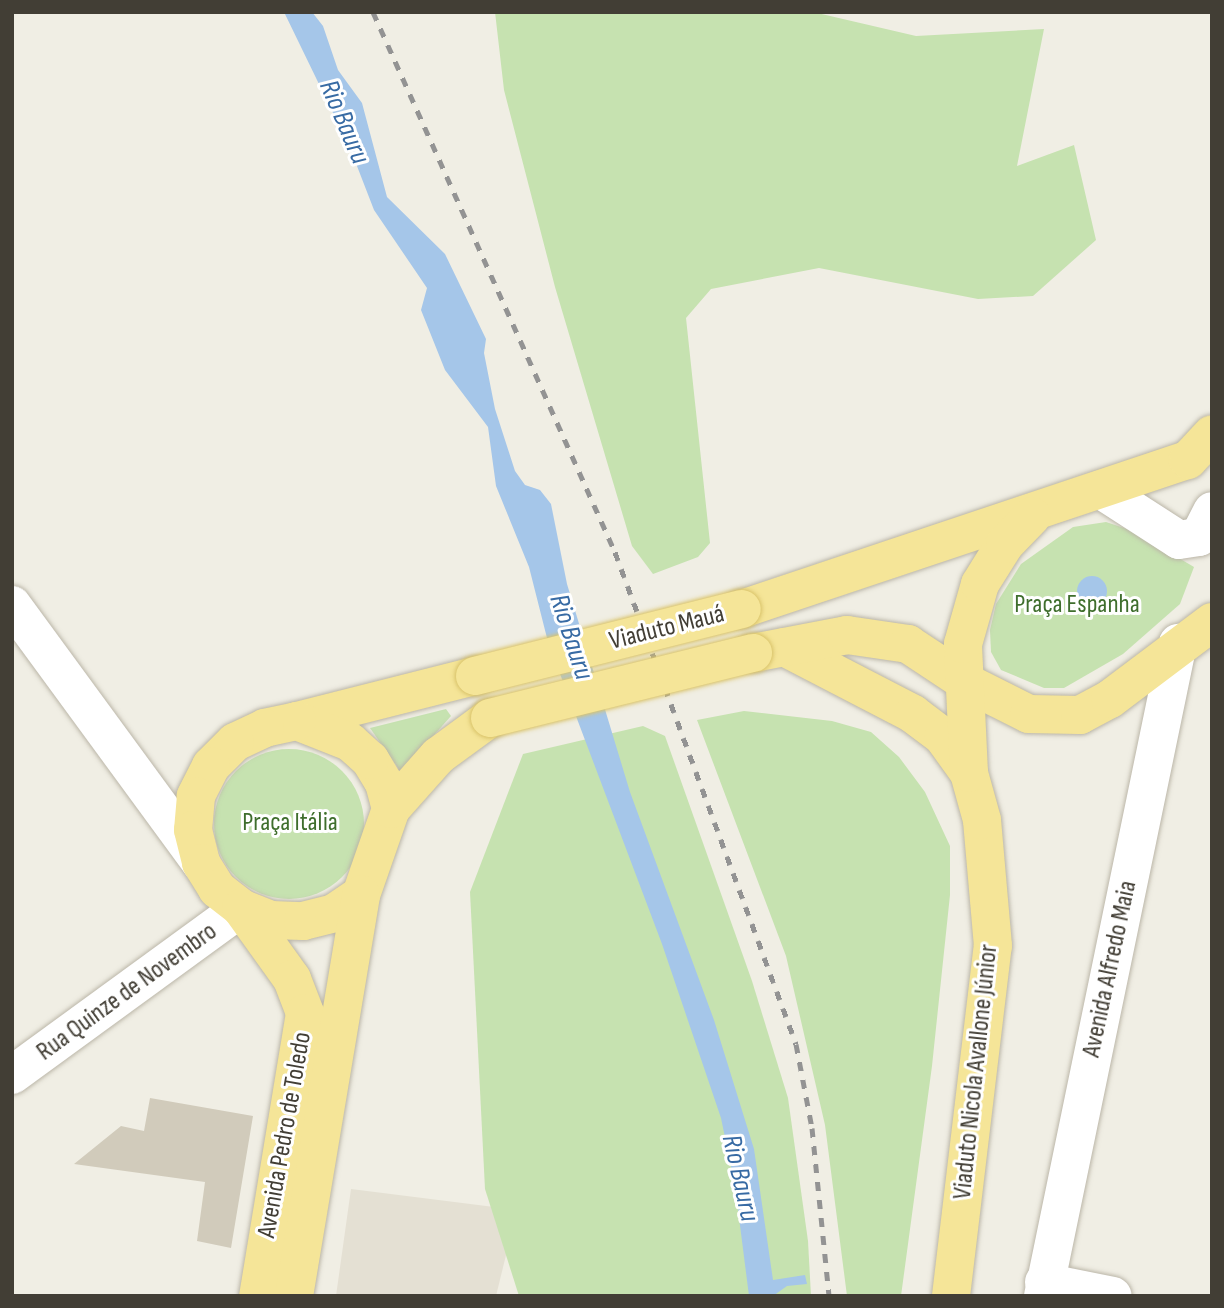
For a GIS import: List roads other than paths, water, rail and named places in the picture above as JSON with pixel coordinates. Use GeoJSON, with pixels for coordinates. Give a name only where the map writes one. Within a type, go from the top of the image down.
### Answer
{"type":"FeatureCollection","features":[{"type":"Feature","properties":{"kind":"main road"},"geometry":{"type":"LineString","coordinates":[[967,683],[963,644],[980,584],[1005,544],[1032,516],[1188,460],[1212,434]]}},
{"type":"Feature","properties":{"kind":"main road","name":"Viaduto Mauá"},"geometry":{"type":"LineString","coordinates":[[298,721],[742,610],[1032,516]]}},
{"type":"Feature","properties":{"kind":"main road"},"geometry":{"type":"LineString","coordinates":[[768,650],[847,635],[908,644],[967,683],[1029,714],[1080,715],[1110,699],[1198,629]]}},
{"type":"Feature","properties":{"kind":"main road"},"geometry":{"type":"LineString","coordinates":[[768,650],[914,714],[943,737],[969,773]]}},
{"type":"Feature","properties":{"kind":"main road","name":"Viaduto Mauá"},"geometry":{"type":"LineString","coordinates":[[391,810],[438,756],[490,718],[768,650]]}},
{"type":"Feature","properties":{"kind":"main road","name":"Viaduto Nicola Avallone Júnior"},"geometry":{"type":"LineString","coordinates":[[951,1296],[993,946],[982,820],[969,773],[967,683]]}},
{"type":"Feature","properties":{"kind":"main road"},"geometry":{"type":"LineString","coordinates":[[298,721],[350,742],[370,760],[384,783],[391,810],[361,895],[334,913],[303,922],[271,920],[241,908],[217,889],[201,863],[193,830],[196,796],[211,766],[235,742],[265,727],[298,721]]}},
{"type":"Feature","properties":{"kind":"main road","name":"Avenida Pedro de Toledo"},"geometry":{"type":"LineString","coordinates":[[294,1296],[361,895]]}},
{"type":"Feature","properties":{"kind":"main road","name":"Avenida Pedro de Toledo"},"geometry":{"type":"LineString","coordinates":[[241,908],[292,979],[305,1013],[258,1296]]}},
{"type":"Feature","properties":{"kind":"street"},"geometry":{"type":"LineString","coordinates":[[1102,491],[1179,540],[1199,537],[1212,511]]}},
{"type":"Feature","properties":{"kind":"street"},"geometry":{"type":"LineString","coordinates":[[12,606],[201,863]]}},
{"type":"Feature","properties":{"kind":"street","name":"Avenida Alfredo Maia"},"geometry":{"type":"LineString","coordinates":[[1043,1289],[1198,629]]}},
{"type":"Feature","properties":{"kind":"street","name":"Rua Quinze de Novembro"},"geometry":{"type":"LineString","coordinates":[[12,1075],[241,908]]}},
{"type":"Feature","properties":{"kind":"street"},"geometry":{"type":"LineString","coordinates":[[1043,1289],[1113,1296]]}},
{"type":"Feature","properties":{"kind":"water","name":"Rio Bauru"},"geometry":{"type":"Polygon","coordinates":[[[284,12],[312,12],[323,26],[338,70],[362,103],[387,197],[445,254],[486,339],[484,353],[495,409],[515,471],[525,485],[540,490],[551,504],[567,584],[630,792],[714,1020],[754,1149],[773,1280],[805,1275],[807,1284],[787,1286],[773,1296],[749,1296],[735,1186],[721,1118],[662,944],[548,642],[529,567],[496,486],[488,427],[445,370],[421,310],[427,288],[374,210],[350,148],[284,12]]]}},
{"type":"Feature","properties":{"kind":"water"},"geometry":{"type":"Polygon","coordinates":[[[1092,576],[1103,580],[1107,591],[1103,602],[1092,606],[1081,602],[1077,591],[1081,580],[1092,576]]]}},
{"type":"Feature","properties":{"kind":"railway"},"geometry":{"type":"LineString","coordinates":[[373,12],[615,552],[796,1044],[812,1128],[829,1296]]}},
{"type":"Feature","properties":{"kind":"park label","name":"Praça Espanha"},"geometry":{"type":"Point","coordinates":[1077,605]}},
{"type":"Feature","properties":{"kind":"park label","name":"Praça Itália"},"geometry":{"type":"Point","coordinates":[290,823]}}]}
